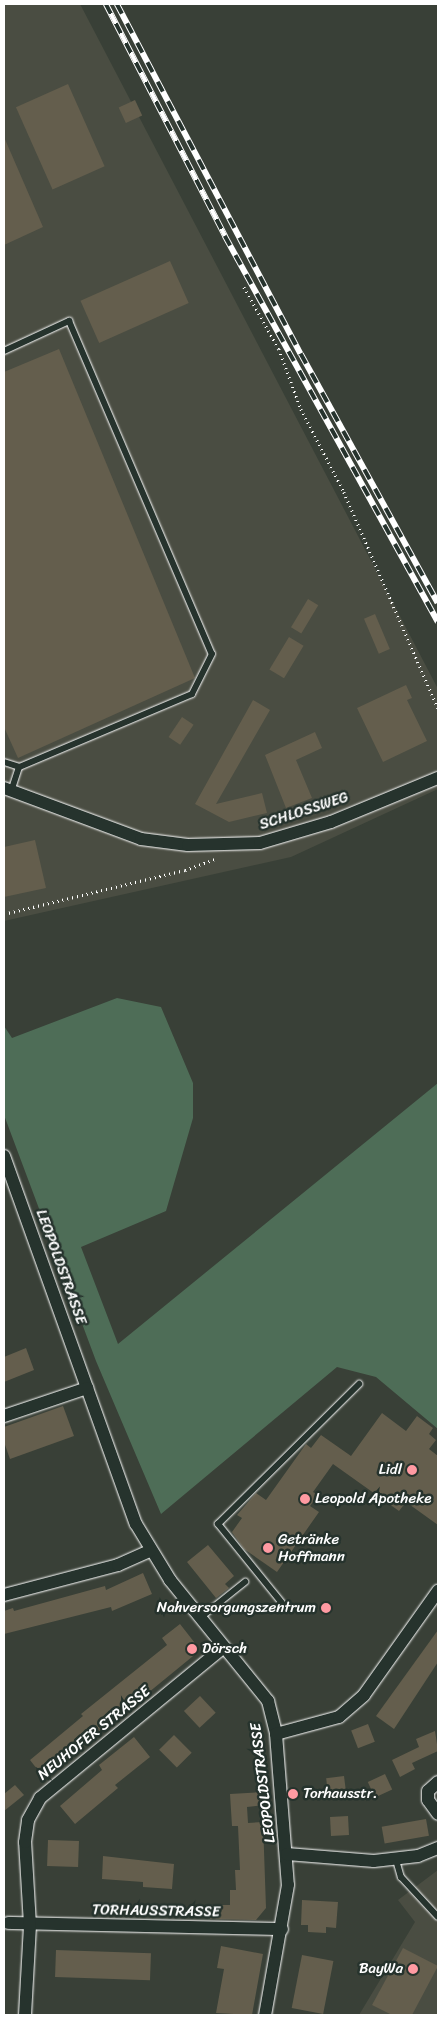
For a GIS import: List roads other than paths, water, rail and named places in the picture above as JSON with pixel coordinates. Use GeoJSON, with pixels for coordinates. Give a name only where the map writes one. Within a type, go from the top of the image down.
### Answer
{"type":"FeatureCollection","features":[{"type":"Feature","properties":{"kind":"street","name":"SCHLOSSWEG"},"geometry":{"type":"LineString","coordinates":[[7,790],[141,839],[188,845],[260,843],[331,822],[438,778]]}},
{"type":"Feature","properties":{"kind":"street","name":"LEOPOLDSTRASSE"},"geometry":{"type":"LineString","coordinates":[[4,1156],[136,1524],[150,1551],[200,1618],[268,1701],[276,1734],[288,1885],[282,1929],[264,2015]]}},
{"type":"Feature","properties":{"kind":"street"},"geometry":{"type":"LineString","coordinates":[[4,1416],[87,1388]]}},
{"type":"Feature","properties":{"kind":"street"},"geometry":{"type":"LineString","coordinates":[[4,1595],[118,1565],[150,1551]]}},
{"type":"Feature","properties":{"kind":"street"},"geometry":{"type":"LineString","coordinates":[[276,1734],[339,1717],[364,1695],[438,1591]]}},
{"type":"Feature","properties":{"kind":"street","name":"NEUHOFER STRASSE"},"geometry":{"type":"LineString","coordinates":[[25,2015],[30,1925],[25,1842],[28,1820],[40,1798],[224,1647]]}},
{"type":"Feature","properties":{"kind":"street"},"geometry":{"type":"LineString","coordinates":[[438,1782],[428,1791],[428,1800],[438,1814]]}},
{"type":"Feature","properties":{"kind":"street"},"geometry":{"type":"LineString","coordinates":[[287,1854],[396,1860],[438,1848]]}},
{"type":"Feature","properties":{"kind":"street","name":"TORHAUSSTRASSE"},"geometry":{"type":"LineString","coordinates":[[8,1923],[30,1925],[282,1929]]}},
{"type":"Feature","properties":{"kind":"lane"},"geometry":{"type":"LineString","coordinates":[[4,351],[69,322],[212,654],[192,694],[19,767],[7,790]]}},
{"type":"Feature","properties":{"kind":"lane"},"geometry":{"type":"LineString","coordinates":[[4,762],[19,767]]}},
{"type":"Feature","properties":{"kind":"lane"},"geometry":{"type":"LineString","coordinates":[[282,1603],[218,1524],[359,1384]]}},
{"type":"Feature","properties":{"kind":"lane"},"geometry":{"type":"LineString","coordinates":[[200,1618],[245,1582]]}},
{"type":"Feature","properties":{"kind":"lane"},"geometry":{"type":"LineString","coordinates":[[396,1860],[402,1877],[438,1917]]}},
{"type":"Feature","properties":{"kind":"railway"},"geometry":{"type":"LineString","coordinates":[[106,4],[225,236],[438,622]]}},
{"type":"Feature","properties":{"kind":"railway"},"geometry":{"type":"LineString","coordinates":[[117,4],[301,354],[438,603]]}},
{"type":"Feature","properties":{"kind":"place","name":"Lidl"},"geometry":{"type":"Point","coordinates":[412,1470]}},
{"type":"Feature","properties":{"kind":"place","name":"Leopold Apotheke"},"geometry":{"type":"Point","coordinates":[305,1499]}},
{"type":"Feature","properties":{"kind":"place","name":"Getränke Hoffmann"},"geometry":{"type":"Point","coordinates":[268,1548]}},
{"type":"Feature","properties":{"kind":"place","name":"Nahversorgungszentrum"},"geometry":{"type":"Point","coordinates":[326,1608]}},
{"type":"Feature","properties":{"kind":"place","name":"Dörsch"},"geometry":{"type":"Point","coordinates":[192,1649]}},
{"type":"Feature","properties":{"kind":"place","name":"Torhausstr."},"geometry":{"type":"Point","coordinates":[293,1794]}},
{"type":"Feature","properties":{"kind":"place","name":"BayWa"},"geometry":{"type":"Point","coordinates":[413,1969]}}]}
